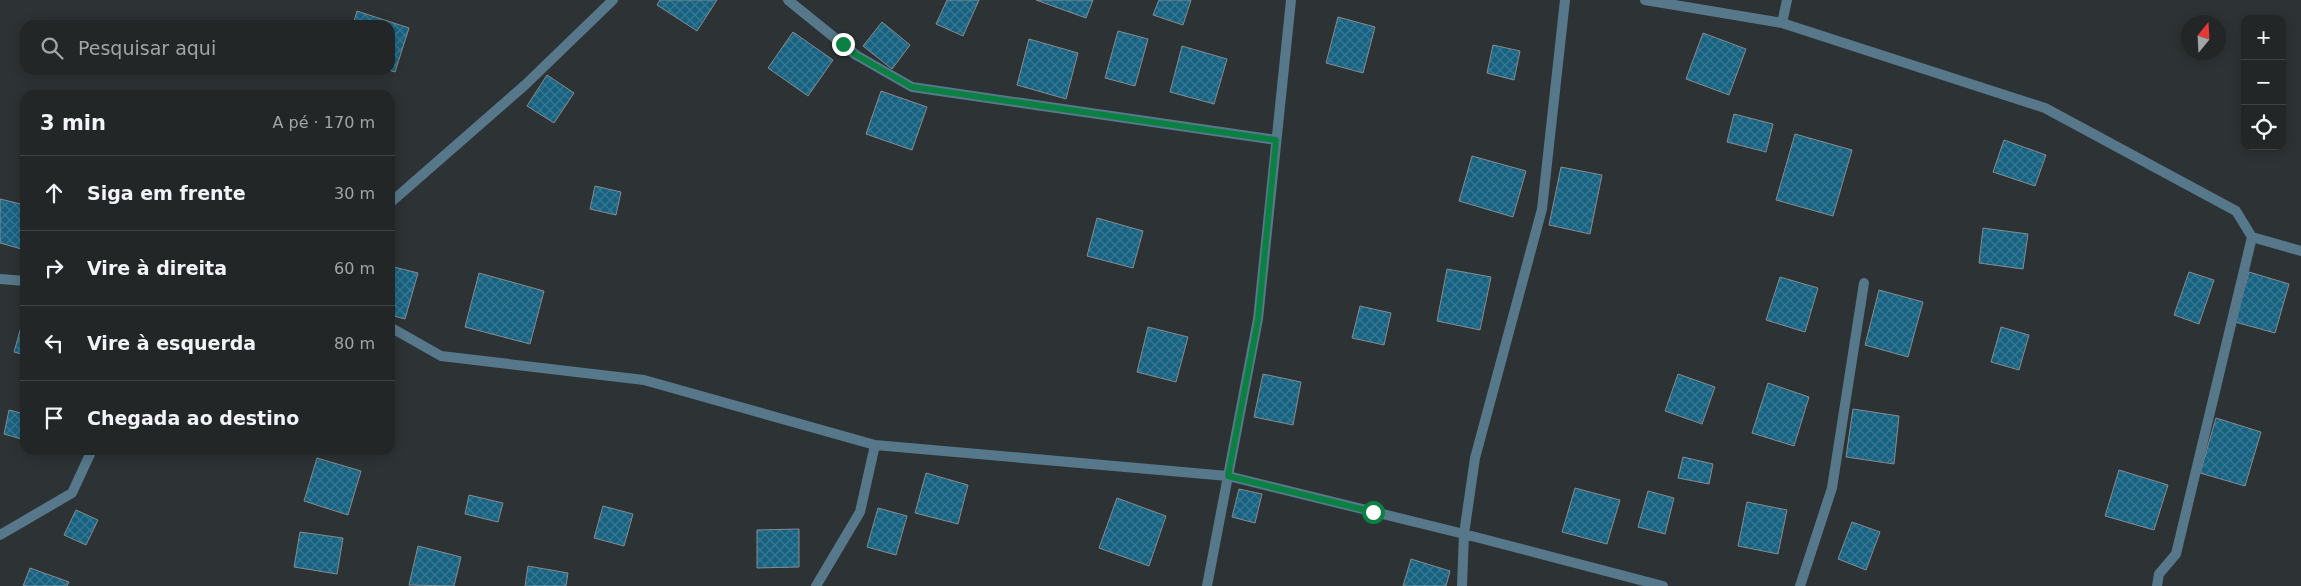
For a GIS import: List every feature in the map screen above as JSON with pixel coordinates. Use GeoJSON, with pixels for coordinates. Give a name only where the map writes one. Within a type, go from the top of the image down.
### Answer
{"type":"FeatureCollection","features":[{"type":"Feature","properties":{"kind":"street"},"geometry":{"type":"LineString","coordinates":[[395,199],[525,85],[613,0]]}},
{"type":"Feature","properties":{"kind":"street"},"geometry":{"type":"LineString","coordinates":[[788,0],[856,55],[912,87],[1276,140]]}},
{"type":"Feature","properties":{"kind":"street"},"geometry":{"type":"LineString","coordinates":[[1207,586],[1258,320],[1291,0]]}},
{"type":"Feature","properties":{"kind":"street"},"geometry":{"type":"LineString","coordinates":[[1462,586],[1464,534],[1475,458],[1542,209],[1565,0]]}},
{"type":"Feature","properties":{"kind":"street"},"geometry":{"type":"LineString","coordinates":[[1645,0],[1782,23],[2044,108],[2236,211],[2252,237],[2301,251]]}},
{"type":"Feature","properties":{"kind":"street"},"geometry":{"type":"LineString","coordinates":[[1782,23],[1787,0]]}},
{"type":"Feature","properties":{"kind":"street"},"geometry":{"type":"LineString","coordinates":[[2157,586],[2159,574],[2176,554],[2252,237]]}},
{"type":"Feature","properties":{"kind":"street"},"geometry":{"type":"LineString","coordinates":[[0,279],[20,281]]}},
{"type":"Feature","properties":{"kind":"street"},"geometry":{"type":"LineString","coordinates":[[1800,586],[1832,488],[1864,283]]}},
{"type":"Feature","properties":{"kind":"street"},"geometry":{"type":"LineString","coordinates":[[395,330],[441,356],[644,380],[875,445],[1228,476],[1464,534],[1663,586]]}},
{"type":"Feature","properties":{"kind":"street"},"geometry":{"type":"LineString","coordinates":[[816,586],[860,512],[875,445]]}},
{"type":"Feature","properties":{"kind":"street"},"geometry":{"type":"LineString","coordinates":[[0,535],[72,493],[90,455]]}},
{"type":"Feature","properties":{"kind":"building"},"geometry":{"type":"Polygon","coordinates":[[[660,0],[717,0],[697,31],[657,5],[660,0]]]}},
{"type":"Feature","properties":{"kind":"building"},"geometry":{"type":"Polygon","coordinates":[[[947,0],[979,0],[963,36],[936,24],[947,0]]]}},
{"type":"Feature","properties":{"kind":"building"},"geometry":{"type":"Polygon","coordinates":[[[1036,0],[1093,0],[1086,18],[1036,0]]]}},
{"type":"Feature","properties":{"kind":"building"},"geometry":{"type":"Polygon","coordinates":[[[1159,0],[1191,0],[1183,25],[1153,15],[1159,0]]]}},
{"type":"Feature","properties":{"kind":"building"},"geometry":{"type":"Polygon","coordinates":[[[357,11],[385,20],[354,20],[357,11]]]}},
{"type":"Feature","properties":{"kind":"building"},"geometry":{"type":"Polygon","coordinates":[[[1338,17],[1375,27],[1363,73],[1326,63],[1338,17]]]}},
{"type":"Feature","properties":{"kind":"building"},"geometry":{"type":"Polygon","coordinates":[[[882,22],[910,45],[892,69],[863,46],[882,22]]]}},
{"type":"Feature","properties":{"kind":"building"},"geometry":{"type":"Polygon","coordinates":[[[395,23],[409,28],[395,72],[395,23]]]}},
{"type":"Feature","properties":{"kind":"building"},"geometry":{"type":"Polygon","coordinates":[[[1118,31],[1148,39],[1135,86],[1105,78],[1118,31]]]}},
{"type":"Feature","properties":{"kind":"building"},"geometry":{"type":"Polygon","coordinates":[[[793,32],[833,60],[808,96],[768,68],[793,32]]]}},
{"type":"Feature","properties":{"kind":"building"},"geometry":{"type":"Polygon","coordinates":[[[1703,33],[1746,49],[1729,95],[1686,79],[1703,33]]]}},
{"type":"Feature","properties":{"kind":"building"},"geometry":{"type":"Polygon","coordinates":[[[1029,39],[1078,53],[1066,99],[1017,85],[1029,39]]]}},
{"type":"Feature","properties":{"kind":"building"},"geometry":{"type":"Polygon","coordinates":[[[1493,45],[1520,51],[1514,80],[1487,73],[1493,45]]]}},
{"type":"Feature","properties":{"kind":"building"},"geometry":{"type":"Polygon","coordinates":[[[1182,46],[1227,59],[1214,104],[1170,92],[1182,46]]]}},
{"type":"Feature","properties":{"kind":"building"},"geometry":{"type":"Polygon","coordinates":[[[547,75],[574,93],[554,123],[527,106],[547,75]]]}},
{"type":"Feature","properties":{"kind":"building"},"geometry":{"type":"Polygon","coordinates":[[[881,91],[927,107],[912,150],[866,134],[881,91]]]}},
{"type":"Feature","properties":{"kind":"building"},"geometry":{"type":"Polygon","coordinates":[[[1734,114],[1773,124],[1766,152],[1727,142],[1734,114]]]}},
{"type":"Feature","properties":{"kind":"building"},"geometry":{"type":"Polygon","coordinates":[[[1795,134],[1852,150],[1833,216],[1776,200],[1795,134]]]}},
{"type":"Feature","properties":{"kind":"building"},"geometry":{"type":"Polygon","coordinates":[[[2004,140],[2046,155],[2035,186],[1993,172],[2004,140]]]}},
{"type":"Feature","properties":{"kind":"building"},"geometry":{"type":"Polygon","coordinates":[[[1472,156],[1526,171],[1513,217],[1459,201],[1472,156]]]}},
{"type":"Feature","properties":{"kind":"building"},"geometry":{"type":"Polygon","coordinates":[[[1561,167],[1602,175],[1590,234],[1549,225],[1561,167]]]}},
{"type":"Feature","properties":{"kind":"building"},"geometry":{"type":"Polygon","coordinates":[[[595,186],[621,192],[616,215],[590,209],[595,186]]]}},
{"type":"Feature","properties":{"kind":"building"},"geometry":{"type":"Polygon","coordinates":[[[0,199],[20,204],[20,249],[0,243],[0,199]]]}},
{"type":"Feature","properties":{"kind":"building"},"geometry":{"type":"Polygon","coordinates":[[[1097,218],[1143,231],[1133,268],[1087,256],[1097,218]]]}},
{"type":"Feature","properties":{"kind":"building"},"geometry":{"type":"Polygon","coordinates":[[[1983,228],[2028,234],[2023,269],[1979,263],[1983,228]]]}},
{"type":"Feature","properties":{"kind":"building"},"geometry":{"type":"Polygon","coordinates":[[[395,267],[418,273],[405,319],[395,316],[395,267]]]}},
{"type":"Feature","properties":{"kind":"building"},"geometry":{"type":"Polygon","coordinates":[[[1447,269],[1491,277],[1480,330],[1437,321],[1447,269]]]}},
{"type":"Feature","properties":{"kind":"building"},"geometry":{"type":"Polygon","coordinates":[[[2189,272],[2214,280],[2199,324],[2174,315],[2189,272]]]}},
{"type":"Feature","properties":{"kind":"building"},"geometry":{"type":"Polygon","coordinates":[[[2249,272],[2289,284],[2275,333],[2235,322],[2249,272]]]}},
{"type":"Feature","properties":{"kind":"building"},"geometry":{"type":"Polygon","coordinates":[[[479,273],[544,291],[530,344],[465,327],[479,273]]]}},
{"type":"Feature","properties":{"kind":"building"},"geometry":{"type":"Polygon","coordinates":[[[1780,277],[1818,288],[1805,332],[1766,320],[1780,277]]]}},
{"type":"Feature","properties":{"kind":"building"},"geometry":{"type":"Polygon","coordinates":[[[1879,290],[1923,302],[1908,357],[1865,345],[1879,290]]]}},
{"type":"Feature","properties":{"kind":"building"},"geometry":{"type":"Polygon","coordinates":[[[1360,306],[1391,313],[1384,345],[1352,338],[1360,306]]]}},
{"type":"Feature","properties":{"kind":"building"},"geometry":{"type":"Polygon","coordinates":[[[1148,327],[1188,337],[1176,382],[1137,372],[1148,327]]]}},
{"type":"Feature","properties":{"kind":"building"},"geometry":{"type":"Polygon","coordinates":[[[2001,327],[2029,335],[2019,370],[1991,362],[2001,327]]]}},
{"type":"Feature","properties":{"kind":"building"},"geometry":{"type":"Polygon","coordinates":[[[20,331],[20,354],[14,352],[20,331]]]}},
{"type":"Feature","properties":{"kind":"building"},"geometry":{"type":"Polygon","coordinates":[[[1263,374],[1301,382],[1293,425],[1254,417],[1263,374]]]}},
{"type":"Feature","properties":{"kind":"building"},"geometry":{"type":"Polygon","coordinates":[[[1678,374],[1715,387],[1702,424],[1665,411],[1678,374]]]}},
{"type":"Feature","properties":{"kind":"building"},"geometry":{"type":"Polygon","coordinates":[[[1768,383],[1809,397],[1794,446],[1752,433],[1768,383]]]}},
{"type":"Feature","properties":{"kind":"building"},"geometry":{"type":"Polygon","coordinates":[[[1853,409],[1899,416],[1894,464],[1846,457],[1853,409]]]}},
{"type":"Feature","properties":{"kind":"building"},"geometry":{"type":"Polygon","coordinates":[[[9,410],[20,413],[20,439],[4,434],[9,410]]]}},
{"type":"Feature","properties":{"kind":"building"},"geometry":{"type":"Polygon","coordinates":[[[2216,418],[2261,432],[2245,486],[2200,473],[2216,418]]]}},
{"type":"Feature","properties":{"kind":"building"},"geometry":{"type":"Polygon","coordinates":[[[1683,457],[1713,464],[1709,484],[1678,478],[1683,457]]]}},
{"type":"Feature","properties":{"kind":"building"},"geometry":{"type":"Polygon","coordinates":[[[317,458],[361,471],[348,515],[304,501],[317,458]]]}},
{"type":"Feature","properties":{"kind":"building"},"geometry":{"type":"Polygon","coordinates":[[[2119,470],[2168,485],[2154,530],[2105,516],[2119,470]]]}},
{"type":"Feature","properties":{"kind":"building"},"geometry":{"type":"Polygon","coordinates":[[[926,473],[968,485],[958,524],[915,513],[926,473]]]}},
{"type":"Feature","properties":{"kind":"building"},"geometry":{"type":"Polygon","coordinates":[[[1575,488],[1620,500],[1607,544],[1562,532],[1575,488]]]}},
{"type":"Feature","properties":{"kind":"building"},"geometry":{"type":"Polygon","coordinates":[[[1239,489],[1262,494],[1255,523],[1232,517],[1239,489]]]}},
{"type":"Feature","properties":{"kind":"building"},"geometry":{"type":"Polygon","coordinates":[[[1648,491],[1674,498],[1665,534],[1638,527],[1648,491]]]}},
{"type":"Feature","properties":{"kind":"building"},"geometry":{"type":"Polygon","coordinates":[[[469,495],[503,503],[498,522],[465,514],[469,495]]]}},
{"type":"Feature","properties":{"kind":"building"},"geometry":{"type":"Polygon","coordinates":[[[1117,498],[1166,516],[1149,566],[1099,548],[1117,498]]]}},
{"type":"Feature","properties":{"kind":"building"},"geometry":{"type":"Polygon","coordinates":[[[1747,502],[1787,510],[1778,554],[1738,546],[1747,502]]]}},
{"type":"Feature","properties":{"kind":"building"},"geometry":{"type":"Polygon","coordinates":[[[603,506],[633,514],[624,546],[594,538],[603,506]]]}},
{"type":"Feature","properties":{"kind":"building"},"geometry":{"type":"Polygon","coordinates":[[[878,508],[907,516],[896,555],[867,547],[878,508]]]}},
{"type":"Feature","properties":{"kind":"building"},"geometry":{"type":"Polygon","coordinates":[[[76,510],[98,520],[86,545],[64,535],[76,510]]]}},
{"type":"Feature","properties":{"kind":"building"},"geometry":{"type":"Polygon","coordinates":[[[1852,522],[1880,532],[1866,570],[1838,559],[1852,522]]]}},
{"type":"Feature","properties":{"kind":"building"},"geometry":{"type":"Polygon","coordinates":[[[799,529],[799,567],[757,568],[757,530],[799,529]]]}},
{"type":"Feature","properties":{"kind":"building"},"geometry":{"type":"Polygon","coordinates":[[[300,532],[343,538],[337,574],[294,567],[300,532]]]}},
{"type":"Feature","properties":{"kind":"building"},"geometry":{"type":"Polygon","coordinates":[[[418,546],[461,557],[454,586],[409,585],[418,546]]]}},
{"type":"Feature","properties":{"kind":"building"},"geometry":{"type":"Polygon","coordinates":[[[1411,559],[1450,571],[1446,586],[1403,586],[1411,559]]]}},
{"type":"Feature","properties":{"kind":"building"},"geometry":{"type":"Polygon","coordinates":[[[528,566],[568,573],[566,586],[525,586],[528,566]]]}},
{"type":"Feature","properties":{"kind":"building"},"geometry":{"type":"Polygon","coordinates":[[[30,568],[69,582],[67,586],[23,586],[30,568]]]}},
{"type":"Feature","properties":{"kind":"route"},"geometry":{"type":"LineString","coordinates":[[843,44],[856,55],[912,87],[1276,140],[1258,320],[1228,476],[1373,512]]}}]}
